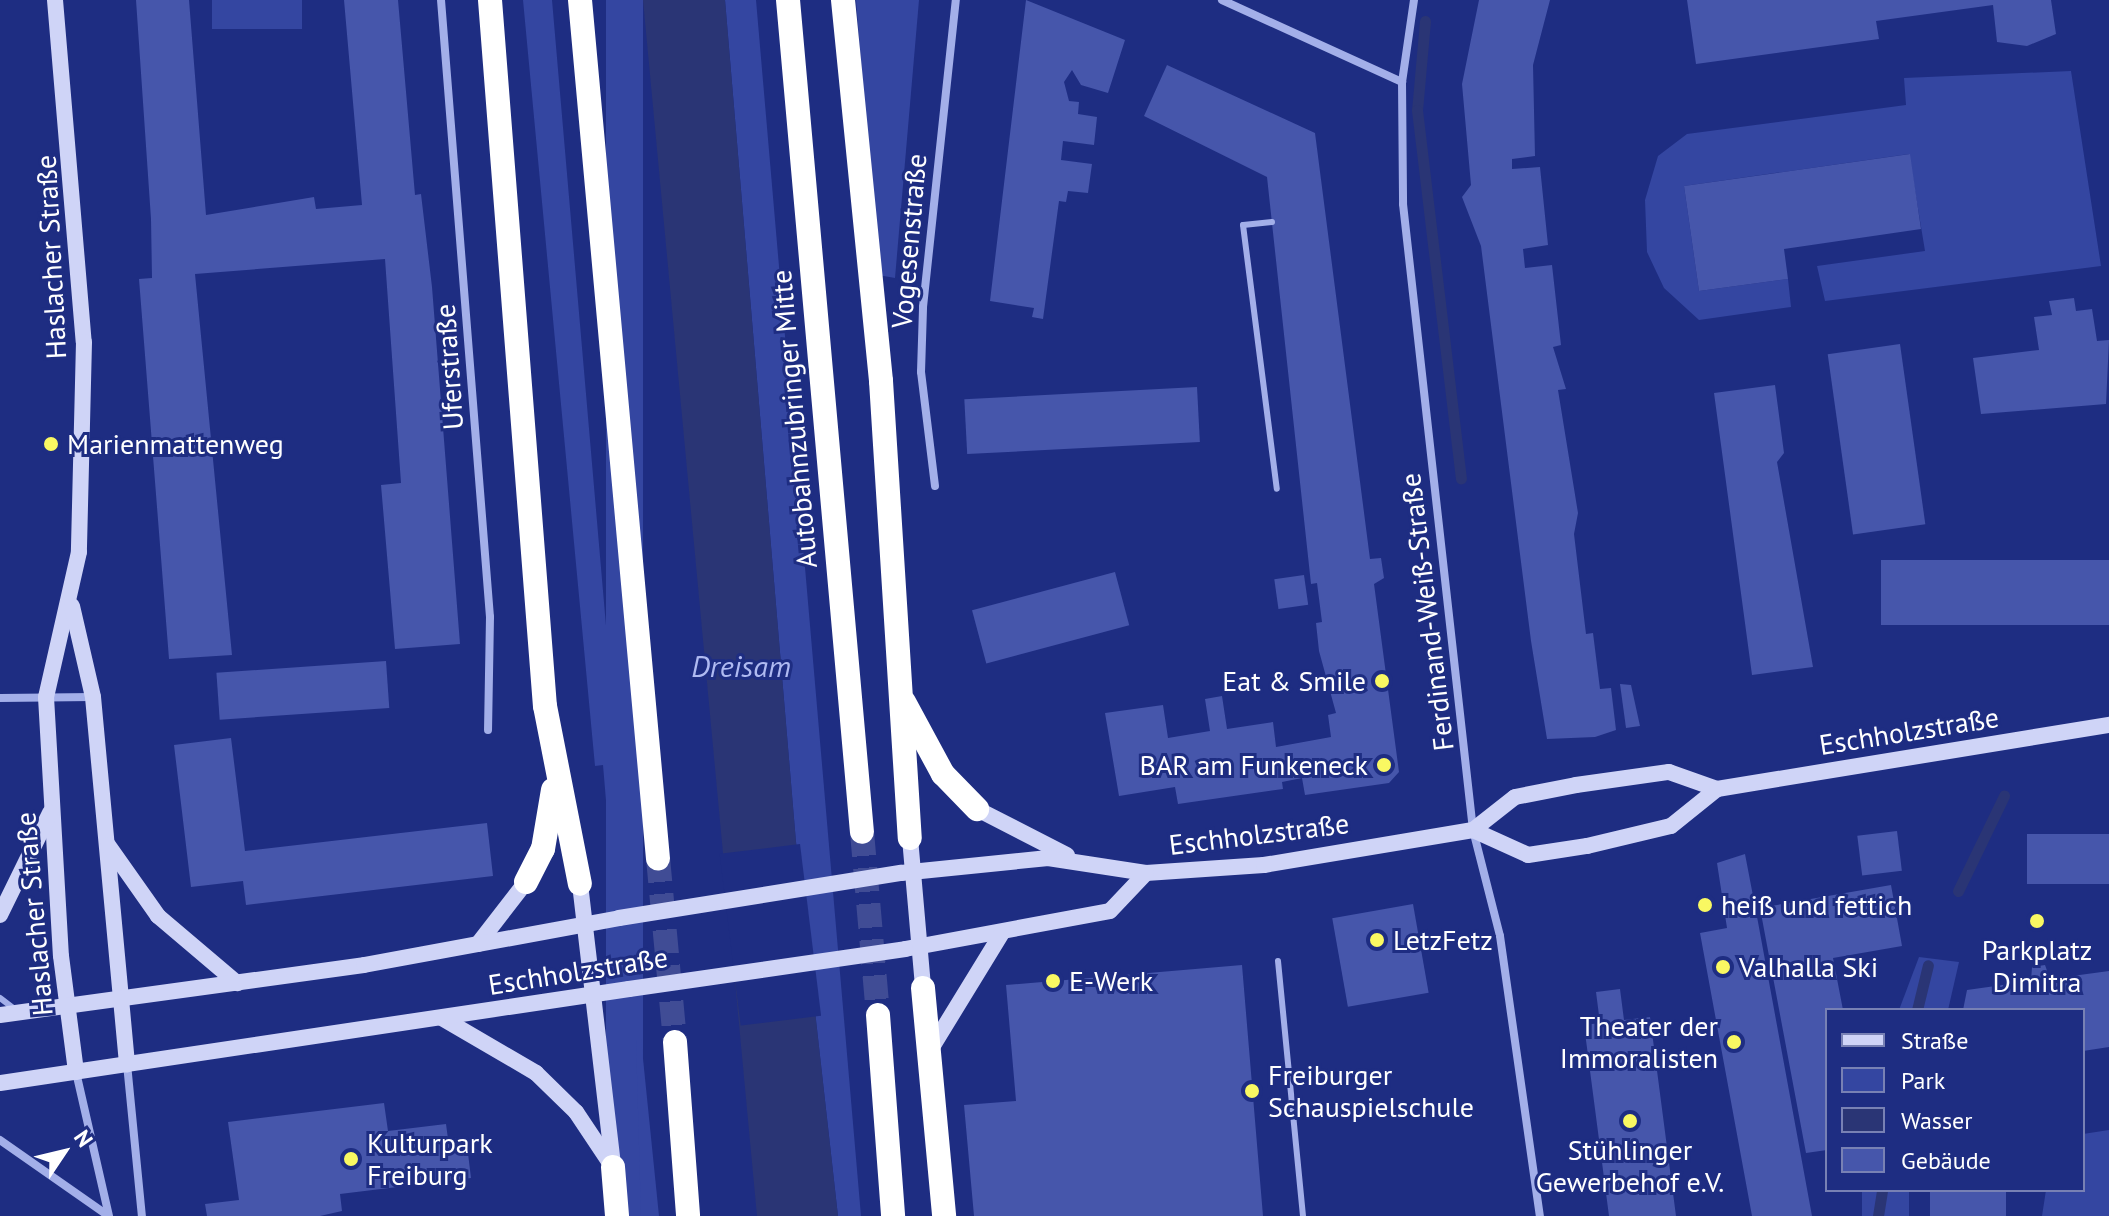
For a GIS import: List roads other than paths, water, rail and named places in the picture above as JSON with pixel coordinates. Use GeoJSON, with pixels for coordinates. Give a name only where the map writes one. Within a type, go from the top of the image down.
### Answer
{"type":"FeatureCollection","features":[{"type":"Feature","properties":{"kind":"highway"},"geometry":{"type":"LineString","coordinates":[[490,0],[555,776],[580,884]]}},
{"type":"Feature","properties":{"kind":"highway"},"geometry":{"type":"LineString","coordinates":[[580,0],[658,858]]}},
{"type":"Feature","properties":{"kind":"highway","name":"Autobahnzubringer Mitte"},"geometry":{"type":"LineString","coordinates":[[788,0],[862,832]]}},
{"type":"Feature","properties":{"kind":"highway"},"geometry":{"type":"LineString","coordinates":[[843,0],[881,381],[910,838]]}},
{"type":"Feature","properties":{"kind":"highway"},"geometry":{"type":"LineString","coordinates":[[899,693],[943,774],[977,809]]}},
{"type":"Feature","properties":{"kind":"highway"},"geometry":{"type":"LineString","coordinates":[[526,882],[543,849],[555,776]]}},
{"type":"Feature","properties":{"kind":"highway"},"geometry":{"type":"LineString","coordinates":[[923,988],[944,1216]]}},
{"type":"Feature","properties":{"kind":"highway"},"geometry":{"type":"LineString","coordinates":[[878,1015],[893,1216]]}},
{"type":"Feature","properties":{"kind":"highway"},"geometry":{"type":"LineString","coordinates":[[675,1042],[688,1216]]}},
{"type":"Feature","properties":{"kind":"highway"},"geometry":{"type":"LineString","coordinates":[[613,1167],[617,1216]]}},
{"type":"Feature","properties":{"kind":"main road","name":"Haslacher Straße"},"geometry":{"type":"LineString","coordinates":[[55,0],[84,342],[72,606],[46,697],[51,811],[76,1072]]}},
{"type":"Feature","properties":{"kind":"main road","name":"Haslacher Straße"},"geometry":{"type":"LineString","coordinates":[[72,606],[93,697],[127,1064]]}},
{"type":"Feature","properties":{"kind":"main road","name":"Eschholzstraße"},"geometry":{"type":"LineString","coordinates":[[0,1015],[237,983],[478,944],[584,922],[907,872],[1076,859],[1146,873],[1264,865],[1473,830],[1515,797],[1576,785],[1669,772],[1717,789],[2109,725]]}},
{"type":"Feature","properties":{"kind":"main road","name":"Eschholzstraße"},"geometry":{"type":"LineString","coordinates":[[1473,830],[1528,855],[1587,846],[1671,826],[1717,789]]}},
{"type":"Feature","properties":{"kind":"main road"},"geometry":{"type":"LineString","coordinates":[[977,809],[1076,859]]}},
{"type":"Feature","properties":{"kind":"main road"},"geometry":{"type":"LineString","coordinates":[[0,915],[51,811]]}},
{"type":"Feature","properties":{"kind":"main road"},"geometry":{"type":"LineString","coordinates":[[910,838],[907,872],[912,948],[923,988]]}},
{"type":"Feature","properties":{"kind":"main road"},"geometry":{"type":"LineString","coordinates":[[107,843],[158,916],[237,983]]}},
{"type":"Feature","properties":{"kind":"main road","name":"Eschholzstraße"},"geometry":{"type":"LineString","coordinates":[[0,1083],[1002,933],[1110,911],[1146,873]]}},
{"type":"Feature","properties":{"kind":"main road"},"geometry":{"type":"LineString","coordinates":[[478,944],[526,882]]}},
{"type":"Feature","properties":{"kind":"main road"},"geometry":{"type":"LineString","coordinates":[[580,884],[613,1167]]}},
{"type":"Feature","properties":{"kind":"main road"},"geometry":{"type":"LineString","coordinates":[[929,1052],[1002,933]]}},
{"type":"Feature","properties":{"kind":"main road"},"geometry":{"type":"LineString","coordinates":[[442,1018],[536,1073],[576,1112],[613,1167]]}},
{"type":"Feature","properties":{"kind":"street","name":"Uferstraße"},"geometry":{"type":"LineString","coordinates":[[441,0],[490,617],[488,730]]}},
{"type":"Feature","properties":{"kind":"street","name":"Vogesenstraße"},"geometry":{"type":"LineString","coordinates":[[935,486],[923,320],[956,0]]}},
{"type":"Feature","properties":{"kind":"street"},"geometry":{"type":"LineString","coordinates":[[1222,0],[1402,82]]}},
{"type":"Feature","properties":{"kind":"street","name":"Ferdinand-Weiß-Straße"},"geometry":{"type":"LineString","coordinates":[[1414,0],[1402,82],[1403,204],[1473,830],[1500,936],[1540,1216]]}},
{"type":"Feature","properties":{"kind":"street"},"geometry":{"type":"LineString","coordinates":[[0,698],[93,697]]}},
{"type":"Feature","properties":{"kind":"street","name":"Haslacher Straße"},"geometry":{"type":"LineString","coordinates":[[127,1064],[142,1216]]}},
{"type":"Feature","properties":{"kind":"street","name":"Haslacher Straße"},"geometry":{"type":"LineString","coordinates":[[76,1072],[109,1216]]}},
{"type":"Feature","properties":{"kind":"street","name":"Haslacher Straße"},"geometry":{"type":"LineString","coordinates":[[0,1140],[109,1216]]}},
{"type":"Feature","properties":{"kind":"lane"},"geometry":{"type":"LineString","coordinates":[[1272,222],[1243,225],[1277,489]]}},
{"type":"Feature","properties":{"kind":"lane"},"geometry":{"type":"LineString","coordinates":[[1278,961],[1303,1216]]}},
{"type":"Feature","properties":{"kind":"lane"},"geometry":{"type":"LineString","coordinates":[[0,998],[19,1012]]}},
{"type":"Feature","properties":{"kind":"water","name":"Dreisam"},"geometry":{"type":"Polygon","coordinates":[[[643,0],[725,0],[796,842],[838,1216],[757,1216],[643,0]]]}},
{"type":"Feature","properties":{"kind":"waterway"},"geometry":{"type":"LineString","coordinates":[[1425,21],[1417,110],[1461,478]]}},
{"type":"Feature","properties":{"kind":"waterway"},"geometry":{"type":"LineString","coordinates":[[1958,891],[2004,796]]}},
{"type":"Feature","properties":{"kind":"waterway"},"geometry":{"type":"LineString","coordinates":[[1917,1008],[1928,965]]}},
{"type":"Feature","properties":{"kind":"waterway"},"geometry":{"type":"LineString","coordinates":[[1878,1216],[1882,1192]]}},
{"type":"Feature","properties":{"kind":"tunnel"},"geometry":{"type":"LineString","coordinates":[[862,832],[878,1015]]}},
{"type":"Feature","properties":{"kind":"tunnel"},"geometry":{"type":"LineString","coordinates":[[658,858],[675,1042]]}},
{"type":"Feature","properties":{"kind":"place","name":"Marienmattenweg"},"geometry":{"type":"Point","coordinates":[51,444]}},
{"type":"Feature","properties":{"kind":"place","name":"Eat & Smile"},"geometry":{"type":"Point","coordinates":[1382,681]}},
{"type":"Feature","properties":{"kind":"place","name":"BAR am Funkeneck"},"geometry":{"type":"Point","coordinates":[1384,765]}},
{"type":"Feature","properties":{"kind":"place","name":"heiß und fettich"},"geometry":{"type":"Point","coordinates":[1705,905]}},
{"type":"Feature","properties":{"kind":"place","name":"Parkplatz Dimitra"},"geometry":{"type":"Point","coordinates":[2037,921]}},
{"type":"Feature","properties":{"kind":"place","name":"LetzFetz"},"geometry":{"type":"Point","coordinates":[1377,940]}},
{"type":"Feature","properties":{"kind":"place","name":"Valhalla Ski"},"geometry":{"type":"Point","coordinates":[1723,967]}},
{"type":"Feature","properties":{"kind":"place","name":"E-Werk"},"geometry":{"type":"Point","coordinates":[1053,981]}},
{"type":"Feature","properties":{"kind":"place","name":"Theater der Immoralisten"},"geometry":{"type":"Point","coordinates":[1734,1042]}},
{"type":"Feature","properties":{"kind":"place","name":"Freiburger Schauspielschule"},"geometry":{"type":"Point","coordinates":[1252,1091]}},
{"type":"Feature","properties":{"kind":"place","name":"Stühlinger Gewerbehof e.V."},"geometry":{"type":"Point","coordinates":[1630,1121]}},
{"type":"Feature","properties":{"kind":"place","name":"Kulturpark Freiburg"},"geometry":{"type":"Point","coordinates":[351,1159]}}]}
